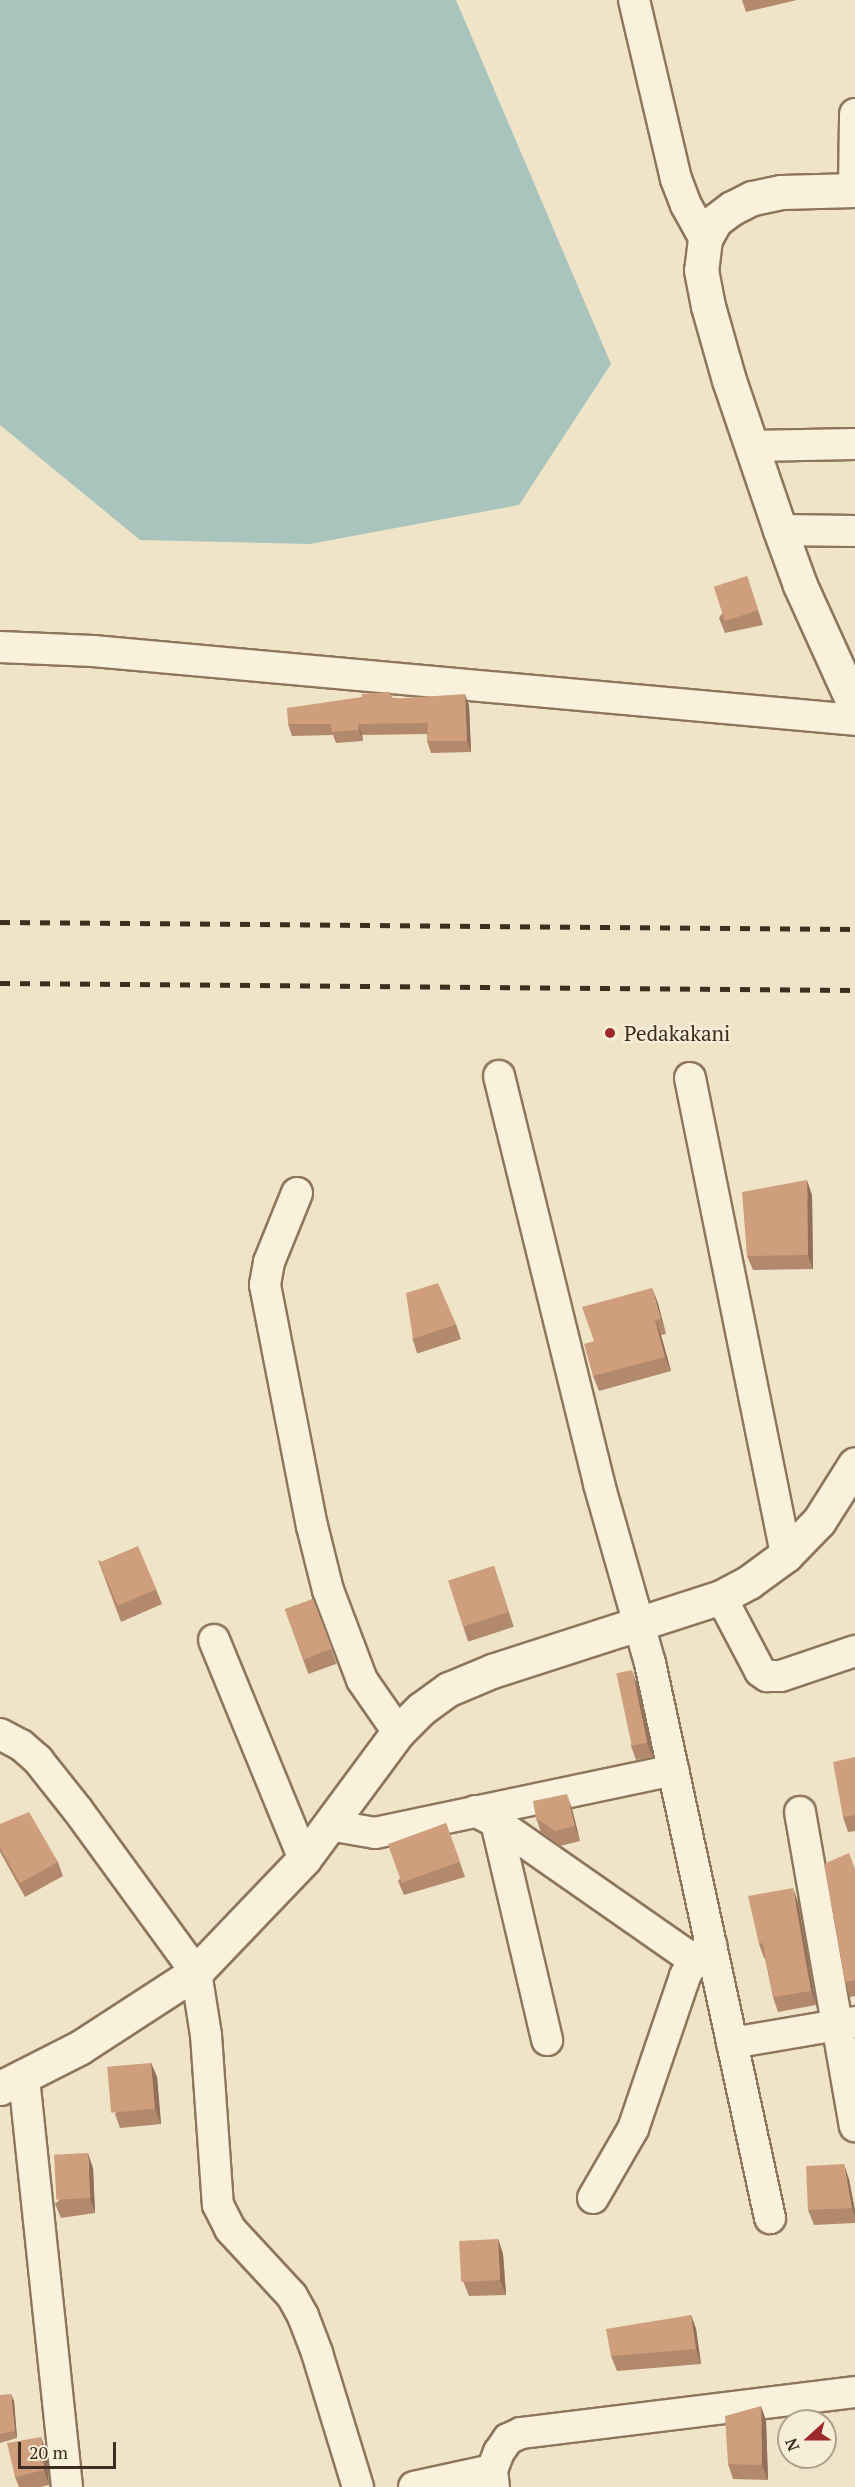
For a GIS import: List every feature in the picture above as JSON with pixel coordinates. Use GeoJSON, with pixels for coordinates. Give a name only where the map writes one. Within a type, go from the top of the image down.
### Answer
{"type":"FeatureCollection","features":[{"type":"Feature","properties":{"kind":"main road"},"geometry":{"type":"LineString","coordinates":[[855,190],[780,192],[752,198],[732,208],[716,221],[705,239],[701,270],[708,306],[751,446],[780,530],[801,585],[855,706]]}},
{"type":"Feature","properties":{"kind":"main road"},"geometry":{"type":"LineString","coordinates":[[12,2083],[79,2048],[196,1972],[303,1859],[398,1732],[421,1709],[449,1689],[492,1671],[721,1597],[749,1582],[786,1555],[819,1521],[855,1464]]}},
{"type":"Feature","properties":{"kind":"street"},"geometry":{"type":"LineString","coordinates":[[634,0],[676,179],[686,205],[705,239]]}},
{"type":"Feature","properties":{"kind":"street"},"geometry":{"type":"LineString","coordinates":[[855,114],[855,190]]}},
{"type":"Feature","properties":{"kind":"street"},"geometry":{"type":"LineString","coordinates":[[751,446],[855,444]]}},
{"type":"Feature","properties":{"kind":"street"},"geometry":{"type":"LineString","coordinates":[[780,530],[855,531]]}},
{"type":"Feature","properties":{"kind":"street"},"geometry":{"type":"LineString","coordinates":[[0,646],[93,651],[855,720]]}},
{"type":"Feature","properties":{"kind":"street"},"geometry":{"type":"LineString","coordinates":[[499,1076],[599,1484],[641,1623],[673,1770],[702,1952],[732,2043],[770,2218]]}},
{"type":"Feature","properties":{"kind":"street"},"geometry":{"type":"LineString","coordinates":[[690,1078],[786,1555]]}},
{"type":"Feature","properties":{"kind":"street"},"geometry":{"type":"LineString","coordinates":[[297,1193],[268,1262],[265,1284],[312,1526],[328,1590],[362,1680],[398,1732]]}},
{"type":"Feature","properties":{"kind":"street"},"geometry":{"type":"LineString","coordinates":[[721,1597],[760,1671],[767,1676],[781,1676],[855,1651]]}},
{"type":"Feature","properties":{"kind":"street"},"geometry":{"type":"LineString","coordinates":[[214,1640],[303,1859]]}},
{"type":"Feature","properties":{"kind":"street"},"geometry":{"type":"LineString","coordinates":[[0,1734],[21,1744],[38,1760],[77,1809],[196,1972],[206,2035],[218,2205],[230,2229],[292,2296],[303,2316],[358,2487]]}},
{"type":"Feature","properties":{"kind":"street"},"geometry":{"type":"LineString","coordinates":[[329,1825],[375,1833],[486,1817],[673,1770]]}},
{"type":"Feature","properties":{"kind":"street"},"geometry":{"type":"LineString","coordinates":[[800,1812],[847,2023],[855,2126]]}},
{"type":"Feature","properties":{"kind":"street"},"geometry":{"type":"LineString","coordinates":[[486,1817],[702,1952]]}},
{"type":"Feature","properties":{"kind":"street"},"geometry":{"type":"LineString","coordinates":[[486,1817],[547,2040]]}},
{"type":"Feature","properties":{"kind":"street"},"geometry":{"type":"LineString","coordinates":[[593,2198],[633,2129],[685,1976],[702,1952]]}},
{"type":"Feature","properties":{"kind":"street"},"geometry":{"type":"LineString","coordinates":[[732,2043],[847,2023]]}},
{"type":"Feature","properties":{"kind":"street"},"geometry":{"type":"LineString","coordinates":[[12,2083],[67,2487]]}},
{"type":"Feature","properties":{"kind":"street"},"geometry":{"type":"LineString","coordinates":[[414,2487],[493,2478],[499,2452],[508,2439],[521,2433],[855,2392]]}},
{"type":"Feature","properties":{"kind":"water"},"geometry":{"type":"Polygon","coordinates":[[[0,0],[456,0],[611,364],[519,505],[310,544],[140,540],[0,425],[0,0]]]}},
{"type":"Feature","properties":{"kind":"building"},"geometry":{"type":"Polygon","coordinates":[[[747,576],[758,610],[725,621],[714,587],[747,576]]]}},
{"type":"Feature","properties":{"kind":"building"},"geometry":{"type":"Polygon","coordinates":[[[390,692],[391,699],[465,694],[467,741],[427,741],[428,723],[358,724],[359,730],[332,732],[331,724],[288,724],[287,708],[362,697],[362,694],[390,692]]]}},
{"type":"Feature","properties":{"kind":"building"},"geometry":{"type":"Polygon","coordinates":[[[807,1180],[808,1255],[747,1256],[742,1192],[807,1180]]]}},
{"type":"Feature","properties":{"kind":"building"},"geometry":{"type":"Polygon","coordinates":[[[438,1283],[456,1324],[413,1339],[406,1293],[438,1283]]]}},
{"type":"Feature","properties":{"kind":"building"},"geometry":{"type":"Polygon","coordinates":[[[652,1288],[661,1319],[655,1320],[665,1357],[593,1376],[584,1344],[594,1341],[582,1307],[652,1288]]]}},
{"type":"Feature","properties":{"kind":"building"},"geometry":{"type":"Polygon","coordinates":[[[138,1546],[156,1589],[118,1606],[99,1562],[138,1546]]]}},
{"type":"Feature","properties":{"kind":"building"},"geometry":{"type":"Polygon","coordinates":[[[494,1566],[509,1612],[463,1626],[448,1581],[494,1566]]]}},
{"type":"Feature","properties":{"kind":"building"},"geometry":{"type":"Polygon","coordinates":[[[313,1599],[332,1648],[304,1659],[285,1610],[313,1599]]]}},
{"type":"Feature","properties":{"kind":"building"},"geometry":{"type":"Polygon","coordinates":[[[632,1670],[647,1742],[632,1746],[616,1673],[632,1670]]]}},
{"type":"Feature","properties":{"kind":"building"},"geometry":{"type":"Polygon","coordinates":[[[855,1757],[855,1815],[843,1817],[833,1762],[855,1757]]]}},
{"type":"Feature","properties":{"kind":"building"},"geometry":{"type":"Polygon","coordinates":[[[567,1794],[575,1826],[555,1831],[536,1818],[533,1801],[567,1794]]]}},
{"type":"Feature","properties":{"kind":"building"},"geometry":{"type":"Polygon","coordinates":[[[29,1812],[58,1862],[20,1883],[0,1847],[0,1824],[29,1812]]]}},
{"type":"Feature","properties":{"kind":"building"},"geometry":{"type":"Polygon","coordinates":[[[446,1823],[460,1862],[402,1883],[388,1844],[446,1823]]]}},
{"type":"Feature","properties":{"kind":"building"},"geometry":{"type":"Polygon","coordinates":[[[849,1853],[855,1869],[855,1980],[845,1982],[824,1864],[849,1853]]]}},
{"type":"Feature","properties":{"kind":"building"},"geometry":{"type":"Polygon","coordinates":[[[793,1888],[811,1991],[773,1997],[763,1943],[759,1944],[748,1896],[793,1888]]]}},
{"type":"Feature","properties":{"kind":"building"},"geometry":{"type":"Polygon","coordinates":[[[151,2063],[155,2109],[111,2113],[107,2067],[151,2063]]]}},
{"type":"Feature","properties":{"kind":"building"},"geometry":{"type":"Polygon","coordinates":[[[88,2153],[90,2198],[56,2200],[54,2155],[88,2153]]]}},
{"type":"Feature","properties":{"kind":"building"},"geometry":{"type":"Polygon","coordinates":[[[844,2164],[852,2208],[808,2210],[806,2166],[844,2164]]]}},
{"type":"Feature","properties":{"kind":"building"},"geometry":{"type":"Polygon","coordinates":[[[498,2239],[500,2280],[461,2282],[459,2241],[498,2239]]]}},
{"type":"Feature","properties":{"kind":"building"},"geometry":{"type":"Polygon","coordinates":[[[691,2315],[696,2349],[611,2356],[606,2329],[691,2315]]]}},
{"type":"Feature","properties":{"kind":"building"},"geometry":{"type":"Polygon","coordinates":[[[11,2394],[15,2431],[0,2434],[0,2395],[11,2394]]]}},
{"type":"Feature","properties":{"kind":"building"},"geometry":{"type":"Polygon","coordinates":[[[761,2406],[762,2465],[728,2464],[725,2416],[761,2406]]]}},
{"type":"Feature","properties":{"kind":"building"},"geometry":{"type":"Polygon","coordinates":[[[41,2437],[44,2470],[15,2477],[7,2443],[41,2437]]]}},
{"type":"Feature","properties":{"kind":"railway"},"geometry":{"type":"LineString","coordinates":[[0,922],[855,929]]}},
{"type":"Feature","properties":{"kind":"railway"},"geometry":{"type":"LineString","coordinates":[[0,983],[855,990]]}},
{"type":"Feature","properties":{"kind":"place","name":"Pedakakani"},"geometry":{"type":"Point","coordinates":[610,1033]}}]}
